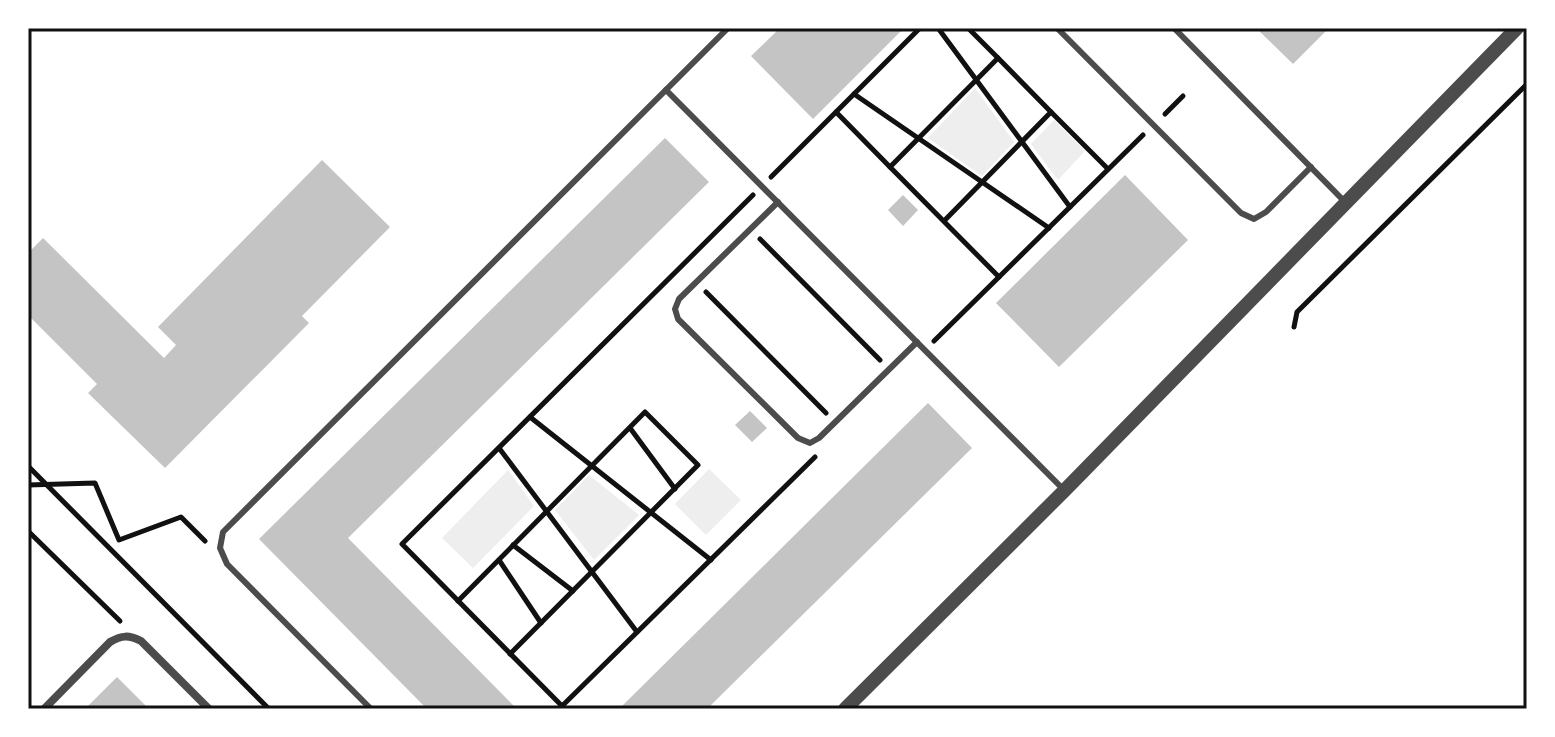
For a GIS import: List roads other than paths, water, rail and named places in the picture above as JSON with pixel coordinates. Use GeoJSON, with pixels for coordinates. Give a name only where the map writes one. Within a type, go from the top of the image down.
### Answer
{"type":"FeatureCollection","features":[{"type":"Feature","properties":{"kind":"street"},"geometry":{"type":"LineString","coordinates":[[845,709],[1064,491],[1517,28]]}},
{"type":"Feature","properties":{"kind":"street"},"geometry":{"type":"LineString","coordinates":[[44,709],[110,642],[119,637],[132,636],[141,641],[209,709]]}},
{"type":"Feature","properties":{"kind":"lane"},"geometry":{"type":"LineString","coordinates":[[371,709],[227,564],[220,548],[223,532],[728,28]]}},
{"type":"Feature","properties":{"kind":"lane"},"geometry":{"type":"LineString","coordinates":[[1057,28],[1241,213],[1254,219],[1266,212],[1311,167]]}},
{"type":"Feature","properties":{"kind":"lane"},"geometry":{"type":"LineString","coordinates":[[1174,28],[1346,203]]}},
{"type":"Feature","properties":{"kind":"lane"},"geometry":{"type":"LineString","coordinates":[[666,90],[1064,491]]}},
{"type":"Feature","properties":{"kind":"lane"},"geometry":{"type":"LineString","coordinates":[[778,202],[679,299],[675,309],[678,319],[798,438],[810,443],[819,438],[917,342]]}}]}
